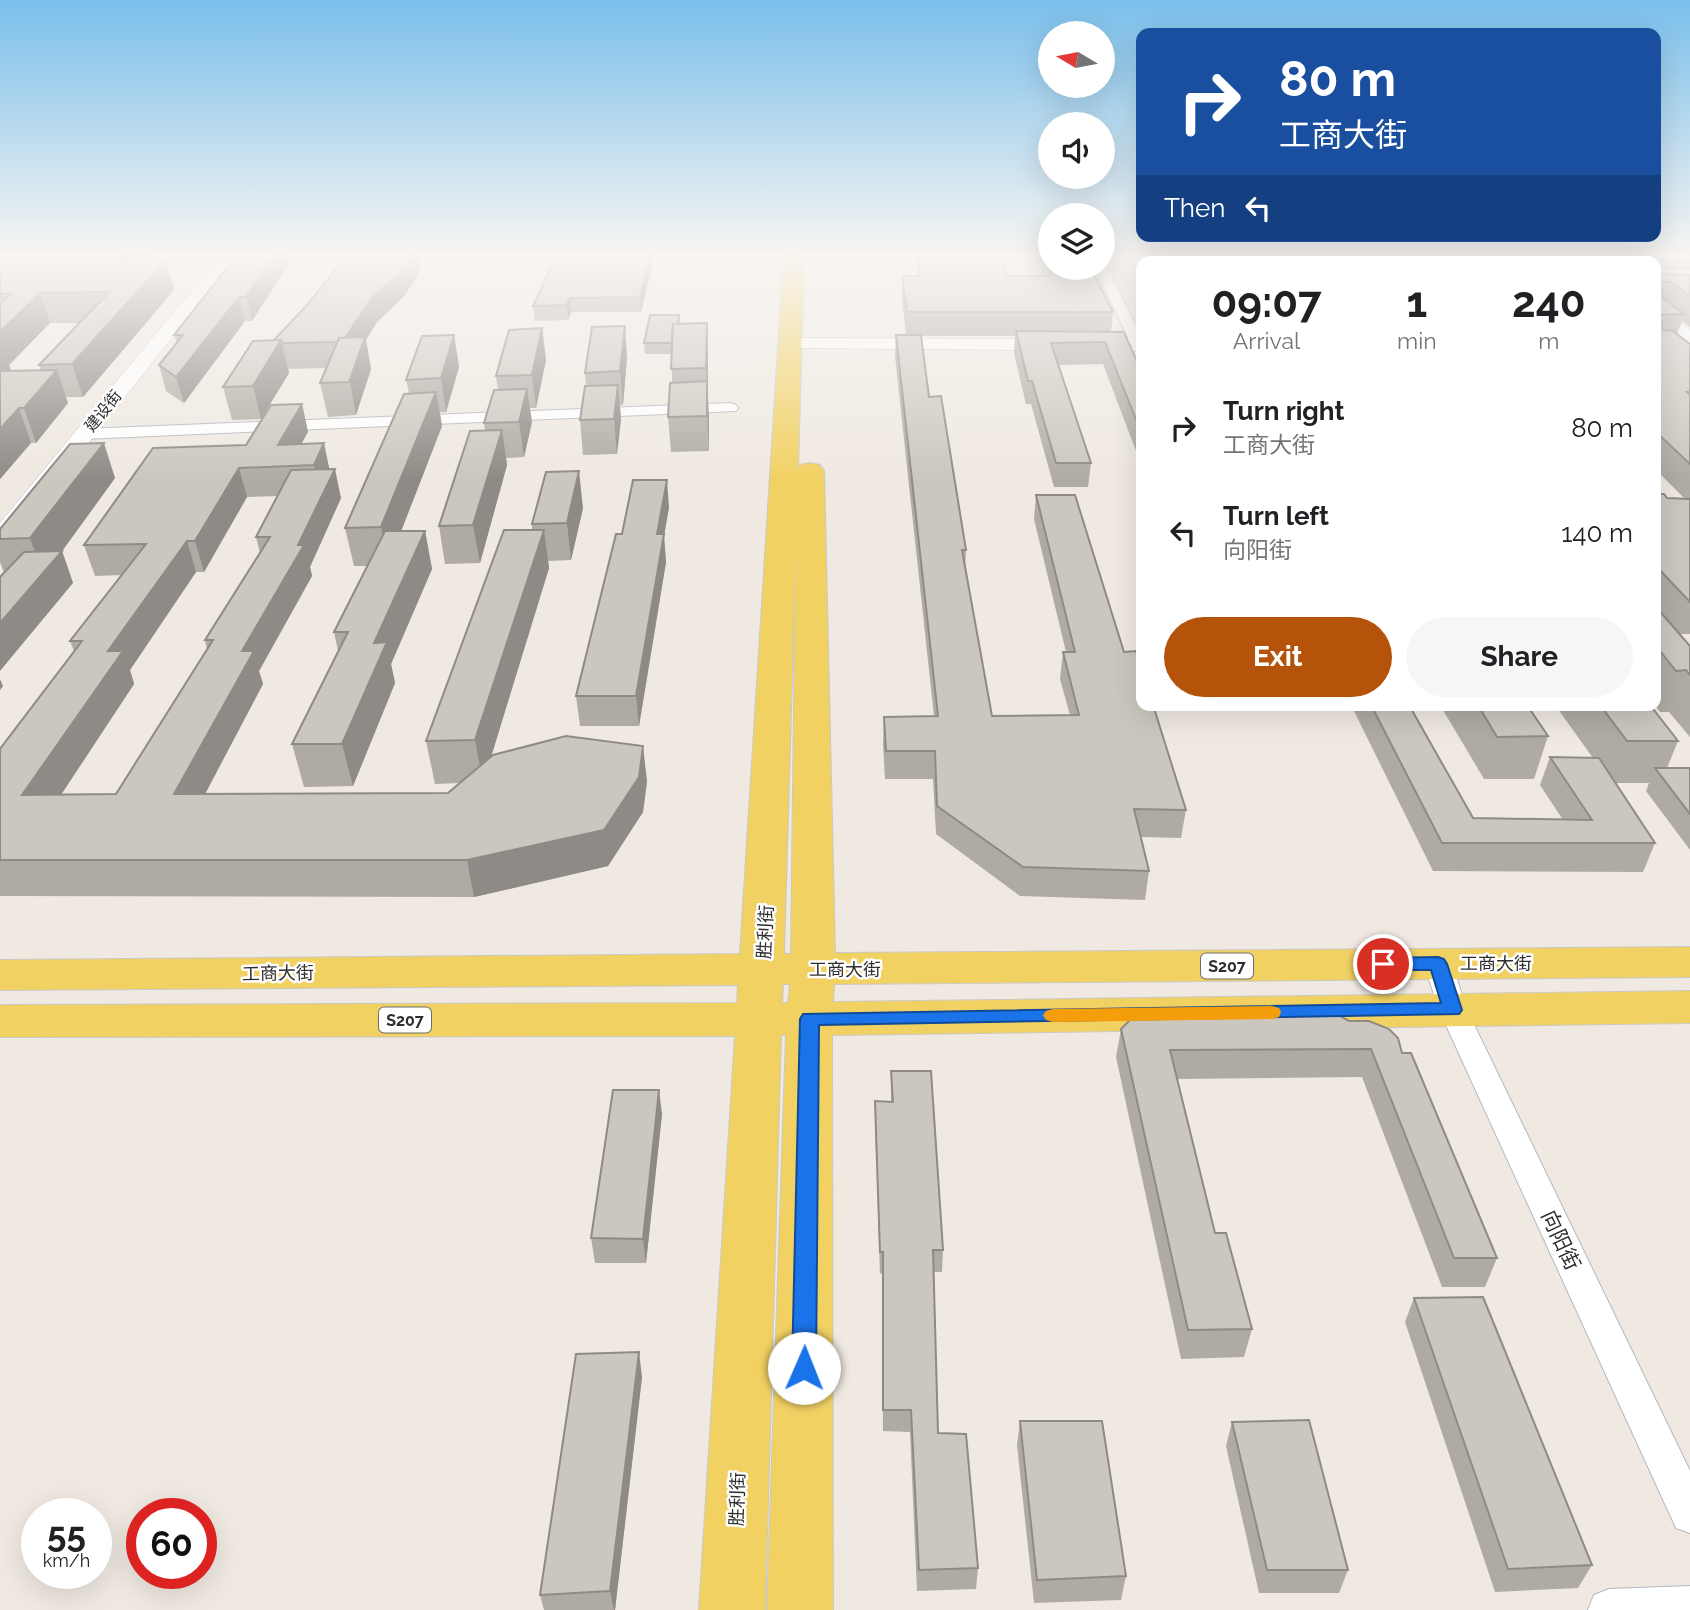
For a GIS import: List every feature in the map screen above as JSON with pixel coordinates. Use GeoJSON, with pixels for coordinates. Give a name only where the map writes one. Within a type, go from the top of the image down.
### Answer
{"type":"FeatureCollection","features":[{"type":"Feature","properties":{"kind":"main road","name":"胜利街"},"geometry":{"type":"LineString","coordinates":[[799,329],[813,970],[809,1019],[800,1610]]}},
{"type":"Feature","properties":{"kind":"main road","name":"胜利街"},"geometry":{"type":"LineString","coordinates":[[732,1610],[758,1018],[801,329]]}},
{"type":"Feature","properties":{"kind":"main road","name":"工商大街"},"geometry":{"type":"LineString","coordinates":[[0,975],[1690,962]]}},
{"type":"Feature","properties":{"kind":"main road","name":"S207"},"geometry":{"type":"LineString","coordinates":[[0,1021],[809,1019],[1690,1007]]}},
{"type":"Feature","properties":{"kind":"street","name":"建设街"},"geometry":{"type":"LineString","coordinates":[[0,538],[169,329]]}},
{"type":"Feature","properties":{"kind":"street"},"geometry":{"type":"LineString","coordinates":[[800,344],[1136,345]]}},
{"type":"Feature","properties":{"kind":"street"},"geometry":{"type":"LineString","coordinates":[[1667,348],[1690,348]]}},
{"type":"Feature","properties":{"kind":"street"},"geometry":{"type":"LineString","coordinates":[[84,434],[730,408]]}},
{"type":"Feature","properties":{"kind":"street","name":"向阳街"},"geometry":{"type":"LineString","coordinates":[[1438,964],[1452,1010],[1690,1514]]}},
{"type":"Feature","properties":{"kind":"street"},"geometry":{"type":"LineString","coordinates":[[1609,1610],[1690,1607]]}},
{"type":"Feature","properties":{"kind":"building"},"geometry":{"type":"Polygon","coordinates":[[[73,329],[104,329],[72,364],[39,365],[73,329]]]}},
{"type":"Feature","properties":{"kind":"building"},"geometry":{"type":"Polygon","coordinates":[[[179,329],[214,329],[176,377],[159,365],[183,335],[174,335],[179,329]]]}},
{"type":"Feature","properties":{"kind":"building"},"geometry":{"type":"Polygon","coordinates":[[[284,329],[351,329],[345,338],[339,338],[338,342],[273,341],[284,329]]]}},
{"type":"Feature","properties":{"kind":"building"},"geometry":{"type":"Polygon","coordinates":[[[542,329],[532,375],[496,376],[509,330],[542,329]]]}},
{"type":"Feature","properties":{"kind":"building"},"geometry":{"type":"Polygon","coordinates":[[[592,329],[625,329],[620,371],[585,373],[592,329]]]}},
{"type":"Feature","properties":{"kind":"building"},"geometry":{"type":"Polygon","coordinates":[[[647,329],[673,329],[672,343],[644,343],[647,329]]]}},
{"type":"Feature","properties":{"kind":"building"},"geometry":{"type":"Polygon","coordinates":[[[673,329],[707,329],[706,368],[671,369],[673,329]]]}},
{"type":"Feature","properties":{"kind":"building"},"geometry":{"type":"Polygon","coordinates":[[[1661,329],[1673,331],[1690,344],[1690,392],[1687,392],[1690,395],[1690,464],[1661,437],[1661,329]]]}},
{"type":"Feature","properties":{"kind":"building"},"geometry":{"type":"Polygon","coordinates":[[[1016,331],[1124,332],[1136,360],[1136,420],[1105,342],[1051,343],[1091,463],[1056,463],[1032,381],[1028,381],[1016,331]]]}},
{"type":"Feature","properties":{"kind":"building"},"geometry":{"type":"Polygon","coordinates":[[[454,335],[441,378],[406,380],[422,336],[454,335]]]}},
{"type":"Feature","properties":{"kind":"building"},"geometry":{"type":"Polygon","coordinates":[[[896,335],[921,335],[929,397],[941,396],[966,550],[962,550],[992,716],[1079,715],[1063,652],[1075,652],[1036,495],[1075,495],[1124,652],[1136,651],[1136,711],[1155,711],[1186,810],[1134,809],[1149,871],[1023,867],[937,806],[935,751],[886,751],[884,717],[938,716],[896,335]]]}},
{"type":"Feature","properties":{"kind":"building"},"geometry":{"type":"Polygon","coordinates":[[[365,337],[349,382],[320,383],[339,338],[365,337]]]}},
{"type":"Feature","properties":{"kind":"building"},"geometry":{"type":"Polygon","coordinates":[[[281,340],[253,386],[223,387],[253,341],[281,340]]]}},
{"type":"Feature","properties":{"kind":"building"},"geometry":{"type":"Polygon","coordinates":[[[57,370],[24,408],[19,408],[0,429],[0,371],[57,370]]]}},
{"type":"Feature","properties":{"kind":"building"},"geometry":{"type":"Polygon","coordinates":[[[707,381],[707,416],[668,417],[670,383],[707,381]]]}},
{"type":"Feature","properties":{"kind":"building"},"geometry":{"type":"Polygon","coordinates":[[[618,385],[614,419],[580,420],[585,386],[618,385]]]}},
{"type":"Feature","properties":{"kind":"building"},"geometry":{"type":"Polygon","coordinates":[[[527,389],[519,422],[484,423],[494,390],[527,389]]]}},
{"type":"Feature","properties":{"kind":"building"},"geometry":{"type":"Polygon","coordinates":[[[436,392],[381,527],[345,528],[404,394],[436,392]]]}},
{"type":"Feature","properties":{"kind":"building"},"geometry":{"type":"Polygon","coordinates":[[[302,404],[278,445],[324,443],[314,465],[239,468],[195,541],[187,541],[108,651],[123,651],[22,795],[116,794],[213,640],[205,640],[270,537],[256,537],[291,470],[335,469],[298,545],[304,545],[242,651],[254,651],[174,794],[448,793],[493,755],[566,736],[643,746],[639,777],[604,830],[467,860],[0,860],[0,749],[82,641],[70,641],[146,544],[84,545],[153,448],[246,445],[271,405],[302,404]]]}},
{"type":"Feature","properties":{"kind":"building"},"geometry":{"type":"Polygon","coordinates":[[[502,430],[473,525],[439,526],[470,431],[502,430]]]}},
{"type":"Feature","properties":{"kind":"building"},"geometry":{"type":"Polygon","coordinates":[[[104,443],[30,538],[0,539],[0,529],[70,444],[104,443]]]}},
{"type":"Feature","properties":{"kind":"building"},"geometry":{"type":"Polygon","coordinates":[[[579,471],[567,523],[532,524],[546,472],[579,471]]]}},
{"type":"Feature","properties":{"kind":"building"},"geometry":{"type":"Polygon","coordinates":[[[633,480],[667,480],[657,534],[664,534],[636,696],[576,696],[616,534],[622,534],[633,480]]]}},
{"type":"Feature","properties":{"kind":"building"},"geometry":{"type":"Polygon","coordinates":[[[1661,494],[1667,498],[1690,499],[1690,602],[1661,571],[1661,494]]]}},
{"type":"Feature","properties":{"kind":"building"},"geometry":{"type":"Polygon","coordinates":[[[504,530],[544,530],[475,740],[426,741],[504,530]]]}},
{"type":"Feature","properties":{"kind":"building"},"geometry":{"type":"Polygon","coordinates":[[[385,531],[425,531],[374,643],[387,642],[342,744],[292,744],[348,632],[334,632],[385,531]]]}},
{"type":"Feature","properties":{"kind":"building"},"geometry":{"type":"Polygon","coordinates":[[[62,551],[0,623],[0,577],[24,552],[62,551]]]}},
{"type":"Feature","properties":{"kind":"building"},"geometry":{"type":"Polygon","coordinates":[[[1661,613],[1690,646],[1690,675],[1686,670],[1676,671],[1661,652],[1661,613]]]}},
{"type":"Feature","properties":{"kind":"building"},"geometry":{"type":"Polygon","coordinates":[[[1374,711],[1412,711],[1473,818],[1592,820],[1550,757],[1599,758],[1655,843],[1442,843],[1374,711]]]}},
{"type":"Feature","properties":{"kind":"building"},"geometry":{"type":"Polygon","coordinates":[[[1482,711],[1531,711],[1548,736],[1497,737],[1482,711]]]}},
{"type":"Feature","properties":{"kind":"building"},"geometry":{"type":"Polygon","coordinates":[[[1604,711],[1655,711],[1678,741],[1627,741],[1604,711]]]}},
{"type":"Feature","properties":{"kind":"building"},"geometry":{"type":"Polygon","coordinates":[[[1655,768],[1690,768],[1690,814],[1655,768]]]}},
{"type":"Feature","properties":{"kind":"building"},"geometry":{"type":"Polygon","coordinates":[[[1338,1015],[1349,1021],[1369,1021],[1389,1029],[1398,1038],[1402,1053],[1411,1053],[1497,1258],[1454,1258],[1371,1049],[1170,1050],[1215,1233],[1226,1233],[1252,1329],[1188,1330],[1121,1029],[1131,1019],[1146,1016],[1338,1015]]]}},
{"type":"Feature","properties":{"kind":"building"},"geometry":{"type":"Polygon","coordinates":[[[891,1071],[931,1071],[943,1250],[933,1250],[938,1433],[966,1434],[978,1568],[919,1570],[911,1410],[883,1410],[883,1252],[880,1252],[875,1101],[893,1102],[891,1071]]]}},
{"type":"Feature","properties":{"kind":"building"},"geometry":{"type":"Polygon","coordinates":[[[613,1090],[659,1090],[643,1239],[591,1238],[613,1090]]]}},
{"type":"Feature","properties":{"kind":"building"},"geometry":{"type":"Polygon","coordinates":[[[1483,1297],[1592,1565],[1508,1569],[1414,1298],[1483,1297]]]}},
{"type":"Feature","properties":{"kind":"building"},"geometry":{"type":"Polygon","coordinates":[[[639,1352],[610,1591],[540,1595],[576,1354],[639,1352]]]}},
{"type":"Feature","properties":{"kind":"building"},"geometry":{"type":"Polygon","coordinates":[[[1309,1420],[1348,1570],[1267,1570],[1232,1422],[1309,1420]]]}},
{"type":"Feature","properties":{"kind":"building"},"geometry":{"type":"Polygon","coordinates":[[[1020,1421],[1102,1421],[1126,1576],[1037,1580],[1020,1421]]]}},
{"type":"Feature","properties":{"kind":"slow traffic"},"geometry":{"type":"LineString","coordinates":[[1053,1015],[1272,1012]]}},
{"type":"Feature","properties":{"kind":"route"},"geometry":{"type":"LineString","coordinates":[[804,1368],[809,1019],[1452,1010],[1438,964],[1383,964]]}}]}
